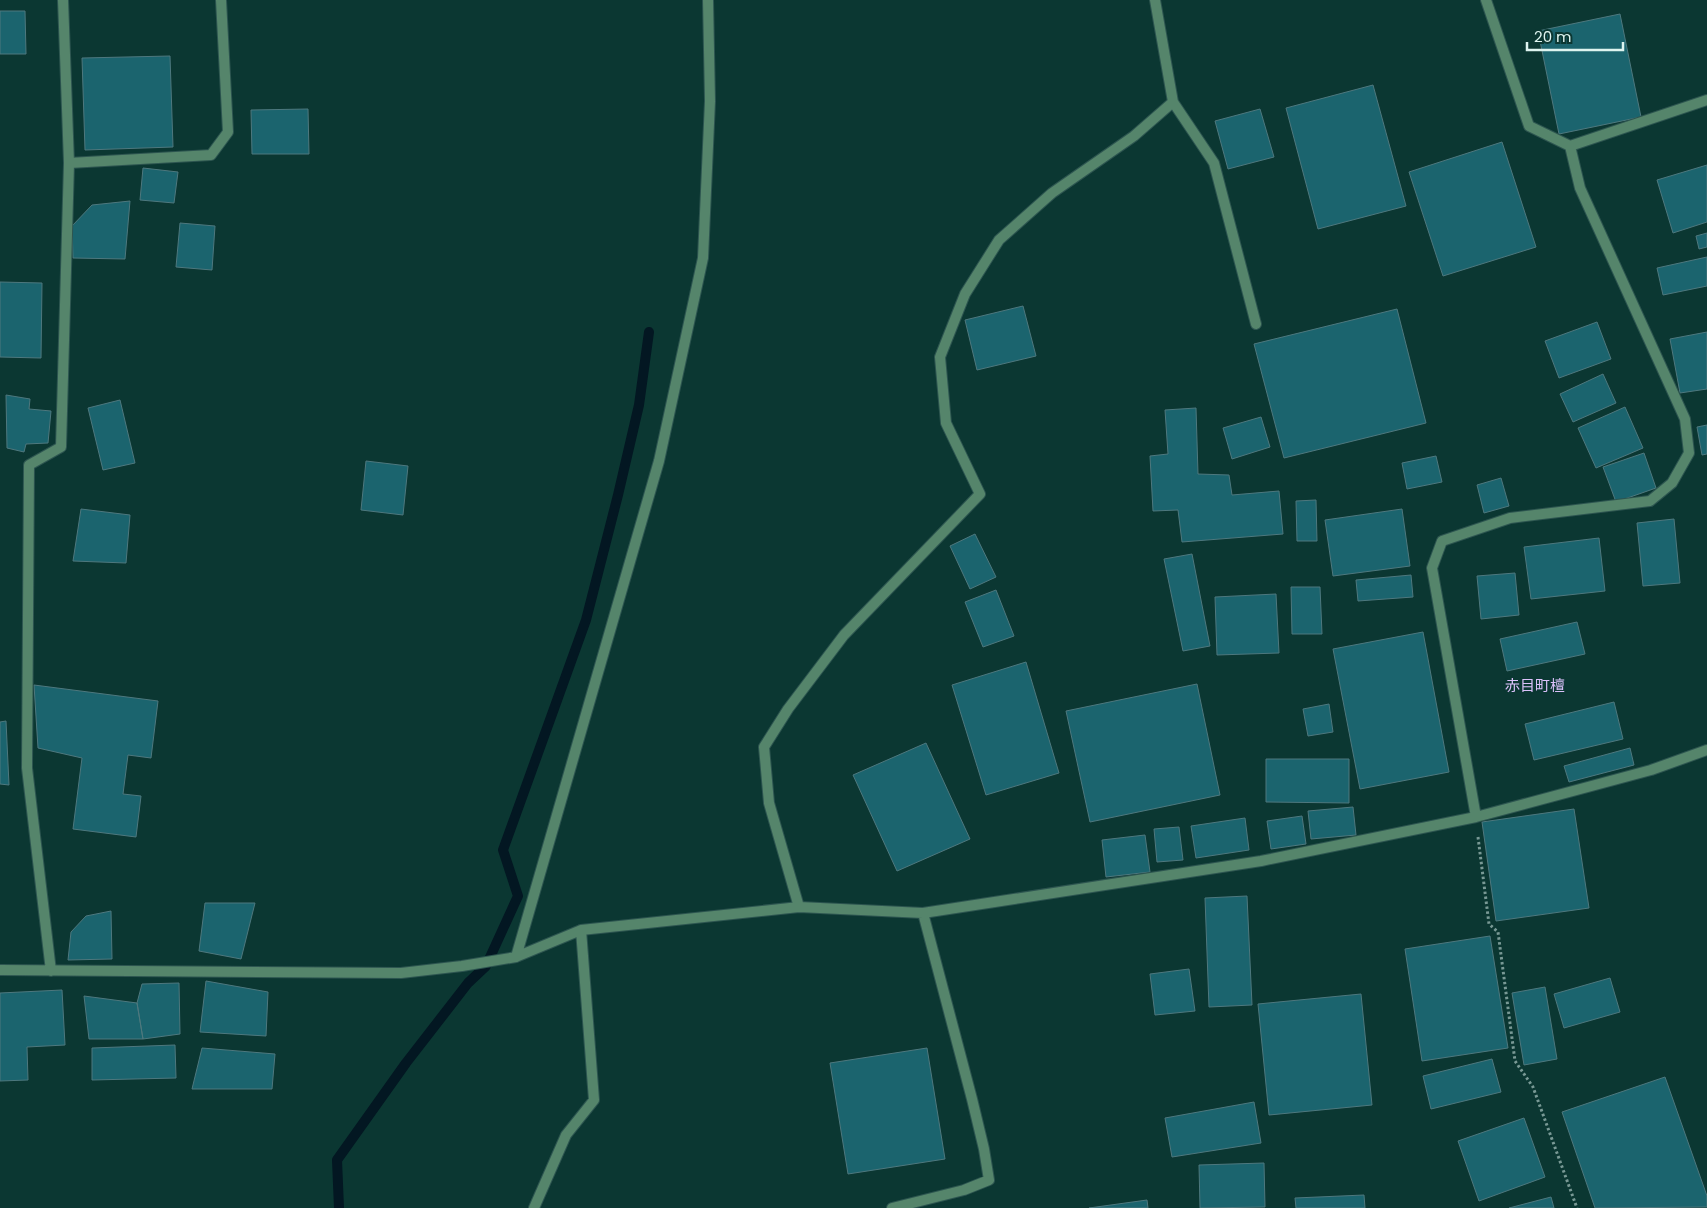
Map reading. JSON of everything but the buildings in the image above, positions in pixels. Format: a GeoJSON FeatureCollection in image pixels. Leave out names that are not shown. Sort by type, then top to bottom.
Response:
{"type":"FeatureCollection","features":[{"type":"Feature","properties":{"kind":"street"},"geometry":{"type":"LineString","coordinates":[[50,971],[27,768],[29,465],[61,447],[69,163],[63,0]]}},
{"type":"Feature","properties":{"kind":"street"},"geometry":{"type":"LineString","coordinates":[[69,163],[211,155],[228,132],[221,0]]}},
{"type":"Feature","properties":{"kind":"street"},"geometry":{"type":"LineString","coordinates":[[516,957],[660,461],[702,258],[710,101],[708,0]]}},
{"type":"Feature","properties":{"kind":"street"},"geometry":{"type":"LineString","coordinates":[[1155,0],[1173,102],[1214,162],[1256,324]]}},
{"type":"Feature","properties":{"kind":"street"},"geometry":{"type":"LineString","coordinates":[[1486,0],[1529,126],[1570,146],[1707,100]]}},
{"type":"Feature","properties":{"kind":"street"},"geometry":{"type":"LineString","coordinates":[[799,907],[769,804],[764,748],[788,709],[844,635],[980,494],[946,423],[940,358],[966,294],[999,240],[1052,193],[1134,136],[1173,102]]}},
{"type":"Feature","properties":{"kind":"street"},"geometry":{"type":"LineString","coordinates":[[1476,817],[1432,568],[1442,541],[1510,518],[1650,501],[1672,482],[1689,453],[1685,419],[1580,188],[1570,146]]}},
{"type":"Feature","properties":{"kind":"street"},"geometry":{"type":"LineString","coordinates":[[0,970],[401,973],[516,957],[581,930],[799,907],[923,913],[1262,861],[1476,817],[1651,770],[1707,750]]}},
{"type":"Feature","properties":{"kind":"street"},"geometry":{"type":"LineString","coordinates":[[892,1208],[964,1190],[989,1180],[972,1099],[923,913]]}},
{"type":"Feature","properties":{"kind":"street"},"geometry":{"type":"LineString","coordinates":[[534,1208],[566,1134],[594,1100],[581,930]]}},
{"type":"Feature","properties":{"kind":"path"},"geometry":{"type":"LineString","coordinates":[[1476,817],[1489,924],[1498,932],[1516,1061],[1533,1087],[1577,1208]]}},
{"type":"Feature","properties":{"kind":"waterway"},"geometry":{"type":"LineString","coordinates":[[339,1208],[337,1160],[406,1063],[468,983],[486,966],[518,896],[503,850],[586,620],[639,405],[649,332]]}},
{"type":"Feature","properties":{"kind":"district","name":"赤目町檀"},"geometry":{"type":"Point","coordinates":[1535,685]}}]}
